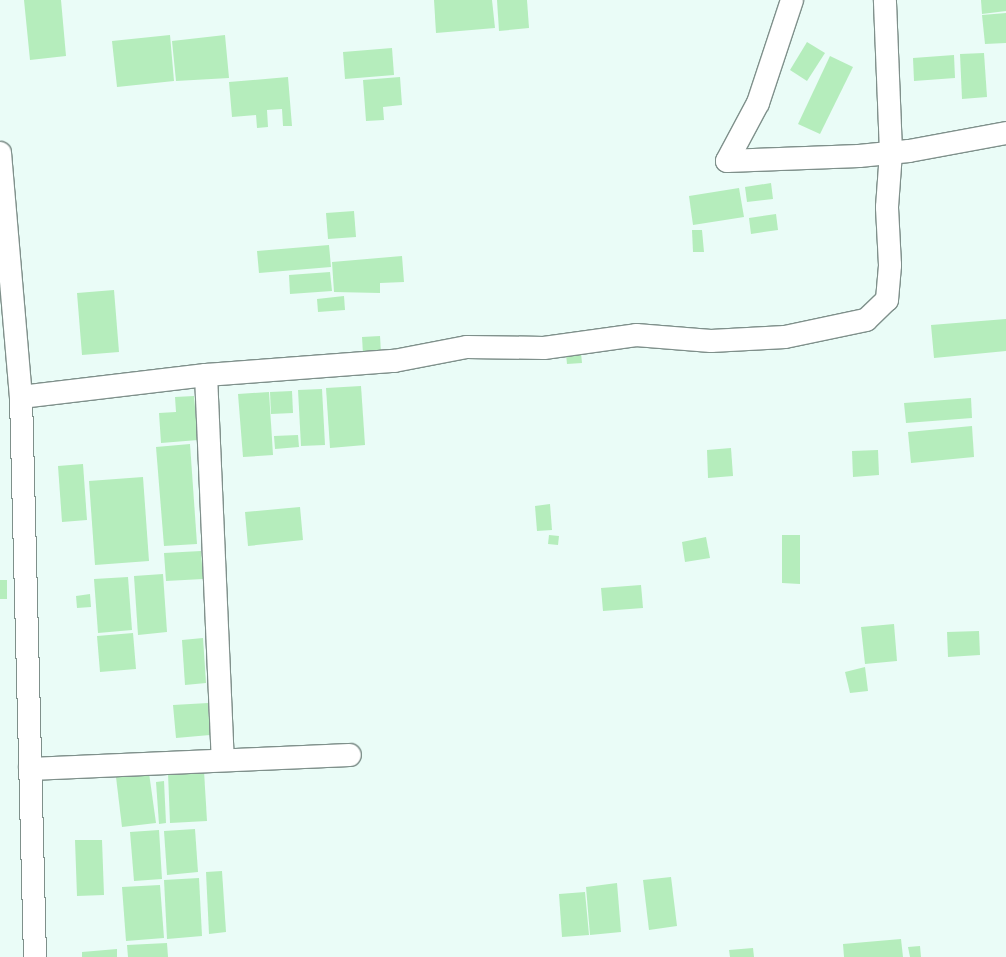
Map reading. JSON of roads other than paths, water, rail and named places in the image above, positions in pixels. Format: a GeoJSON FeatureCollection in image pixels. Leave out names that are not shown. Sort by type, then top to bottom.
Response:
{"type":"FeatureCollection","features":[{"type":"Feature","properties":{"kind":"street"},"geometry":{"type":"LineString","coordinates":[[792,0],[758,103],[727,161],[891,152],[1006,133]]}},
{"type":"Feature","properties":{"kind":"street"},"geometry":{"type":"LineString","coordinates":[[21,397],[206,375],[377,363],[467,347],[544,348],[636,335],[711,341],[785,337],[866,320],[887,300],[891,152],[885,0]]}},
{"type":"Feature","properties":{"kind":"street"},"geometry":{"type":"LineString","coordinates":[[0,152],[21,397],[36,957]]}},
{"type":"Feature","properties":{"kind":"street"},"geometry":{"type":"LineString","coordinates":[[206,375],[223,760]]}},
{"type":"Feature","properties":{"kind":"street"},"geometry":{"type":"LineString","coordinates":[[30,769],[350,754]]}}]}
